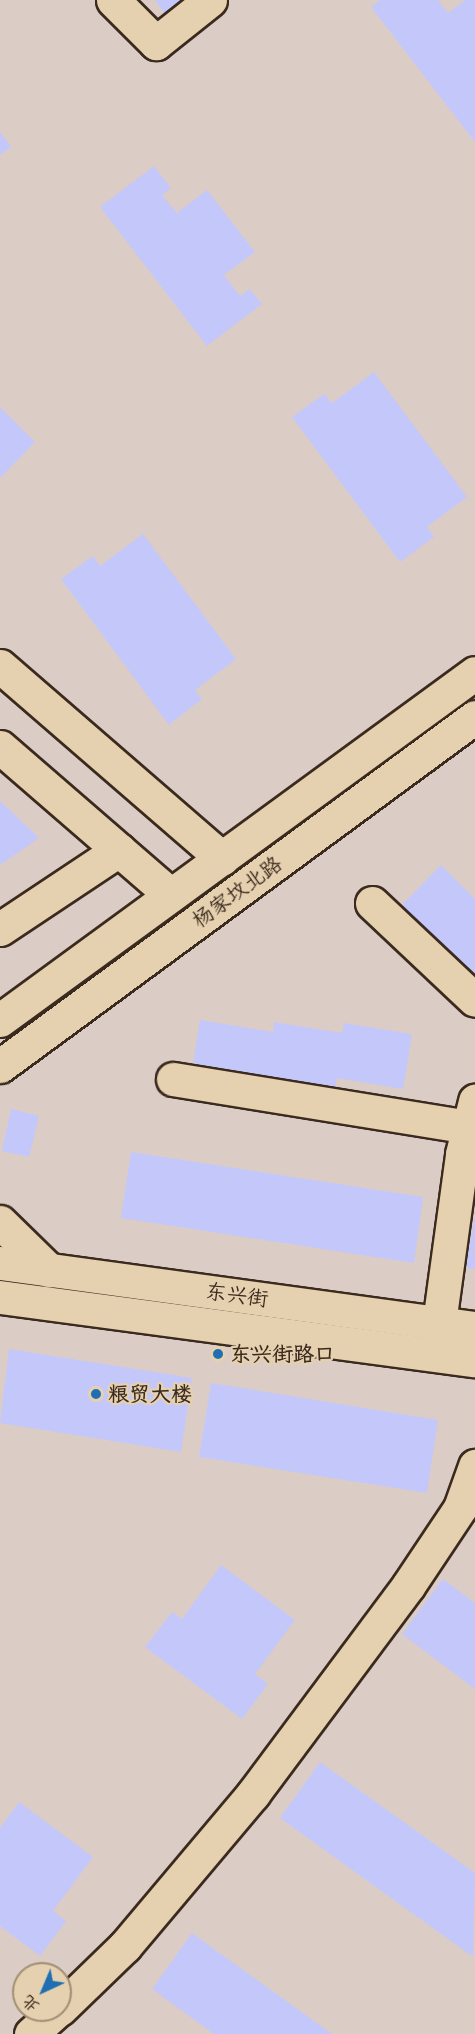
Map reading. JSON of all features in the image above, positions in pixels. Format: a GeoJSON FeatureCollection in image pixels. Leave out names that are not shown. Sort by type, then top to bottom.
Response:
{"type":"FeatureCollection","features":[{"type":"Feature","properties":{"kind":"main road"},"geometry":{"type":"LineString","coordinates":[[113,0],[156,43],[210,0]]}},
{"type":"Feature","properties":{"kind":"main road"},"geometry":{"type":"LineString","coordinates":[[0,666],[222,858]]}},
{"type":"Feature","properties":{"kind":"main road","name":"杨家坟北路"},"geometry":{"type":"LineString","coordinates":[[0,1020],[475,672]]}},
{"type":"Feature","properties":{"kind":"main road","name":"杨家坟北路"},"geometry":{"type":"LineString","coordinates":[[11,1058],[475,717]]}},
{"type":"Feature","properties":{"kind":"main road"},"geometry":{"type":"LineString","coordinates":[[0,747],[171,895]]}},
{"type":"Feature","properties":{"kind":"main road"},"geometry":{"type":"LineString","coordinates":[[0,929],[119,850]]}},
{"type":"Feature","properties":{"kind":"main road"},"geometry":{"type":"LineString","coordinates":[[372,903],[475,1000]]}},
{"type":"Feature","properties":{"kind":"main road"},"geometry":{"type":"LineString","coordinates":[[0,1084],[11,1058]]}},
{"type":"Feature","properties":{"kind":"main road"},"geometry":{"type":"LineString","coordinates":[[173,1079],[472,1114],[439,1323]]}},
{"type":"Feature","properties":{"kind":"main road"},"geometry":{"type":"LineString","coordinates":[[0,1222],[49,1270]]}},
{"type":"Feature","properties":{"kind":"main road","name":"东兴街"},"geometry":{"type":"LineString","coordinates":[[0,1263],[475,1328]]}},
{"type":"Feature","properties":{"kind":"main road","name":"东兴街"},"geometry":{"type":"LineString","coordinates":[[0,1297],[475,1360]]}},
{"type":"Feature","properties":{"kind":"main road"},"geometry":{"type":"LineString","coordinates":[[72,1997],[125,1946],[253,1794],[408,1586],[459,1508],[475,1466]]}},
{"type":"Feature","properties":{"kind":"main road"},"geometry":{"type":"LineString","coordinates":[[31,2034],[44,2022]]}},
{"type":"Feature","properties":{"kind":"building"},"geometry":{"type":"Polygon","coordinates":[[[155,0],[189,0],[167,17],[155,0]]]}},
{"type":"Feature","properties":{"kind":"building"},"geometry":{"type":"Polygon","coordinates":[[[380,0],[438,0],[448,13],[465,0],[475,0],[475,142],[371,7],[380,0]]]}},
{"type":"Feature","properties":{"kind":"building"},"geometry":{"type":"Polygon","coordinates":[[[0,132],[11,147],[0,155],[0,132]]]}},
{"type":"Feature","properties":{"kind":"building"},"geometry":{"type":"Polygon","coordinates":[[[154,166],[171,188],[162,195],[177,213],[207,190],[255,252],[224,275],[240,296],[250,289],[262,304],[207,346],[100,207],[154,166]]]}},
{"type":"Feature","properties":{"kind":"building"},"geometry":{"type":"Polygon","coordinates":[[[374,372],[467,497],[427,527],[434,537],[400,562],[292,417],[324,394],[332,403],[374,372]]]}},
{"type":"Feature","properties":{"kind":"building"},"geometry":{"type":"Polygon","coordinates":[[[0,407],[35,442],[0,478],[0,407]]]}},
{"type":"Feature","properties":{"kind":"building"},"geometry":{"type":"Polygon","coordinates":[[[143,534],[236,659],[195,690],[202,699],[169,725],[61,579],[93,556],[100,566],[143,534]]]}},
{"type":"Feature","properties":{"kind":"building"},"geometry":{"type":"Polygon","coordinates":[[[0,801],[39,838],[0,865],[0,801]]]}},
{"type":"Feature","properties":{"kind":"building"},"geometry":{"type":"Polygon","coordinates":[[[441,865],[475,899],[475,979],[401,906],[441,865]]]}},
{"type":"Feature","properties":{"kind":"building"},"geometry":{"type":"Polygon","coordinates":[[[200,1020],[273,1032],[274,1022],[342,1033],[344,1023],[412,1034],[403,1089],[337,1078],[335,1091],[191,1078],[200,1020]]]}},
{"type":"Feature","properties":{"kind":"building"},"geometry":{"type":"Polygon","coordinates":[[[11,1109],[39,1116],[29,1157],[2,1151],[11,1109]]]}},
{"type":"Feature","properties":{"kind":"building"},"geometry":{"type":"Polygon","coordinates":[[[131,1152],[423,1197],[414,1263],[121,1218],[131,1152]]]}},
{"type":"Feature","properties":{"kind":"building"},"geometry":{"type":"Polygon","coordinates":[[[475,1219],[475,1269],[466,1268],[475,1219]]]}},
{"type":"Feature","properties":{"kind":"building","name":"粮贸大楼"},"geometry":{"type":"Polygon","coordinates":[[[9,1349],[192,1378],[181,1452],[0,1423],[9,1349]]]}},
{"type":"Feature","properties":{"kind":"building"},"geometry":{"type":"Polygon","coordinates":[[[211,1383],[438,1420],[427,1493],[199,1457],[211,1383]]]}},
{"type":"Feature","properties":{"kind":"building"},"geometry":{"type":"Polygon","coordinates":[[[221,1565],[295,1620],[255,1674],[268,1684],[242,1719],[145,1647],[172,1612],[182,1619],[221,1565]]]}},
{"type":"Feature","properties":{"kind":"building"},"geometry":{"type":"Polygon","coordinates":[[[443,1579],[475,1603],[475,1689],[402,1634],[443,1579]]]}},
{"type":"Feature","properties":{"kind":"building"},"geometry":{"type":"Polygon","coordinates":[[[320,1762],[475,1873],[473,1957],[280,1818],[320,1762]]]}},
{"type":"Feature","properties":{"kind":"building"},"geometry":{"type":"Polygon","coordinates":[[[19,1802],[93,1857],[53,1911],[66,1921],[40,1956],[0,1926],[0,1828],[19,1802]]]}},
{"type":"Feature","properties":{"kind":"building"},"geometry":{"type":"Polygon","coordinates":[[[192,1933],[332,2034],[214,2034],[152,1989],[192,1933]]]}},
{"type":"Feature","properties":{"kind":"place","name":"东兴街路口"},"geometry":{"type":"Point","coordinates":[218,1354]}},
{"type":"Feature","properties":{"kind":"place","name":"粮贸大楼"},"geometry":{"type":"Point","coordinates":[96,1394]}}]}
